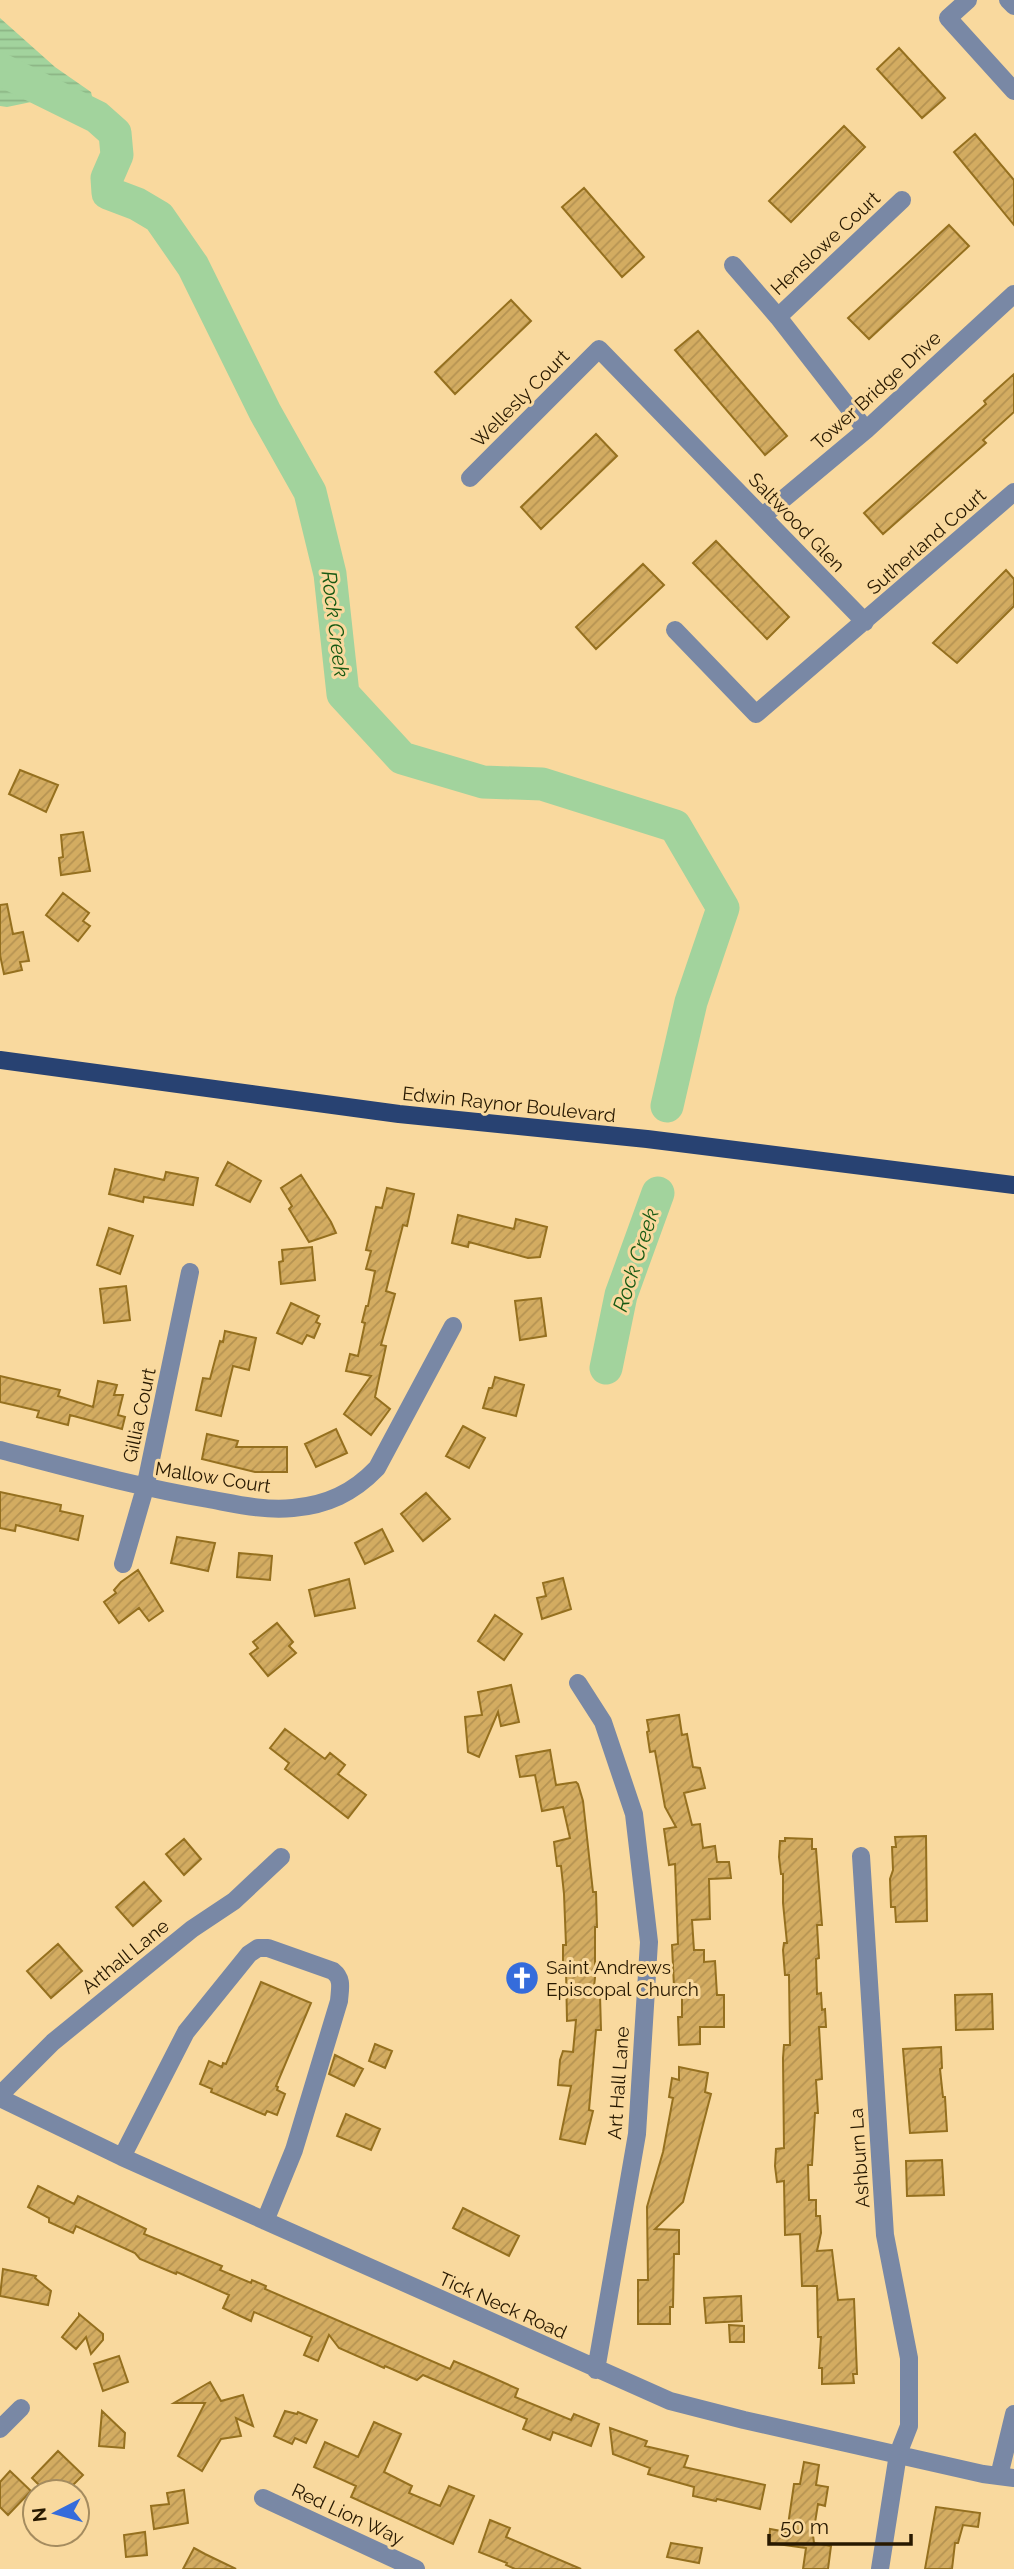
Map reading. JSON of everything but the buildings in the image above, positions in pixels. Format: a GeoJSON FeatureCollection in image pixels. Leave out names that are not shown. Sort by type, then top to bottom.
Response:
{"type":"FeatureCollection","features":[{"type":"Feature","properties":{"kind":"main road","name":"Edwin Raynor Boulevard"},"geometry":{"type":"LineString","coordinates":[[0,1060],[399,1114],[647,1139],[1014,1185]]}},
{"type":"Feature","properties":{"kind":"street"},"geometry":{"type":"LineString","coordinates":[[968,0],[948,18],[1014,91]]}},
{"type":"Feature","properties":{"kind":"street"},"geometry":{"type":"LineString","coordinates":[[1008,0],[1014,6]]}},
{"type":"Feature","properties":{"kind":"street","name":"Henslowe Court"},"geometry":{"type":"LineString","coordinates":[[778,317],[902,200]]}},
{"type":"Feature","properties":{"kind":"street"},"geometry":{"type":"LineString","coordinates":[[733,265],[778,317],[866,430]]}},
{"type":"Feature","properties":{"kind":"street","name":"Tower Bridge Drive"},"geometry":{"type":"LineString","coordinates":[[763,516],[866,430],[1014,294]]}},
{"type":"Feature","properties":{"kind":"street","name":"Wellesly Court"},"geometry":{"type":"LineString","coordinates":[[470,478],[599,349]]}},
{"type":"Feature","properties":{"kind":"street","name":"Saltwood Glen"},"geometry":{"type":"LineString","coordinates":[[599,349],[865,622]]}},
{"type":"Feature","properties":{"kind":"street","name":"Sutherland Court"},"geometry":{"type":"LineString","coordinates":[[865,622],[1014,492]]}},
{"type":"Feature","properties":{"kind":"street"},"geometry":{"type":"LineString","coordinates":[[675,630],[756,714],[865,622]]}},
{"type":"Feature","properties":{"kind":"street","name":"Gillia Court"},"geometry":{"type":"LineString","coordinates":[[123,1564],[145,1488],[190,1272]]}},
{"type":"Feature","properties":{"kind":"street","name":"Mallow Court"},"geometry":{"type":"LineString","coordinates":[[0,1450],[145,1488],[261,1509],[293,1508],[332,1500],[360,1486],[377,1468],[453,1325]]}},
{"type":"Feature","properties":{"kind":"street","name":"Art Hall Lane"},"geometry":{"type":"LineString","coordinates":[[578,1683],[603,1722],[634,1814],[649,1942],[637,2134],[596,2370]]}},
{"type":"Feature","properties":{"kind":"street","name":"Ashburn La"},"geometry":{"type":"LineString","coordinates":[[861,1856],[885,2235],[909,2358],[909,2426],[898,2454],[880,2569]]}},
{"type":"Feature","properties":{"kind":"street","name":"Arthall Lane"},"geometry":{"type":"LineString","coordinates":[[0,2097],[52,2042],[192,1928],[234,1902],[281,1857]]}},
{"type":"Feature","properties":{"kind":"street"},"geometry":{"type":"LineString","coordinates":[[122,2157],[186,2032],[249,1954],[258,1948],[268,1948],[333,1971],[339,1976],[341,1984],[339,2001],[294,2150],[265,2221]]}},
{"type":"Feature","properties":{"kind":"street","name":"Tick Neck Road"},"geometry":{"type":"LineString","coordinates":[[0,2097],[122,2157],[670,2401],[744,2420],[1007,2477]]}},
{"type":"Feature","properties":{"kind":"street"},"geometry":{"type":"LineString","coordinates":[[0,2429],[21,2407]]}},
{"type":"Feature","properties":{"kind":"street"},"geometry":{"type":"LineString","coordinates":[[1007,2477],[1014,2414]]}},
{"type":"Feature","properties":{"kind":"street","name":"Red Lion Way"},"geometry":{"type":"LineString","coordinates":[[263,2498],[415,2569]]}},
{"type":"Feature","properties":{"kind":"shaded area"},"geometry":{"type":"Polygon","coordinates":[[[0,18],[55,67],[91,92],[97,117],[36,101],[0,106],[0,18]]]}},
{"type":"Feature","properties":{"kind":"waterway","name":"Rock Creek"},"geometry":{"type":"LineString","coordinates":[[0,69],[97,117],[115,133],[117,155],[107,178],[108,193],[137,204],[159,217],[193,266],[265,412],[310,492],[330,574],[343,694],[402,758],[483,782],[542,784],[675,826],[723,908],[691,1002],[667,1106]]}},
{"type":"Feature","properties":{"kind":"waterway","name":"Rock Creek"},"geometry":{"type":"LineString","coordinates":[[606,1368],[621,1295],[658,1193]]}},
{"type":"Feature","properties":{"kind":"place","name":"Saint Andrews Episcopal Church"},"geometry":{"type":"Point","coordinates":[522,1978]}}]}
